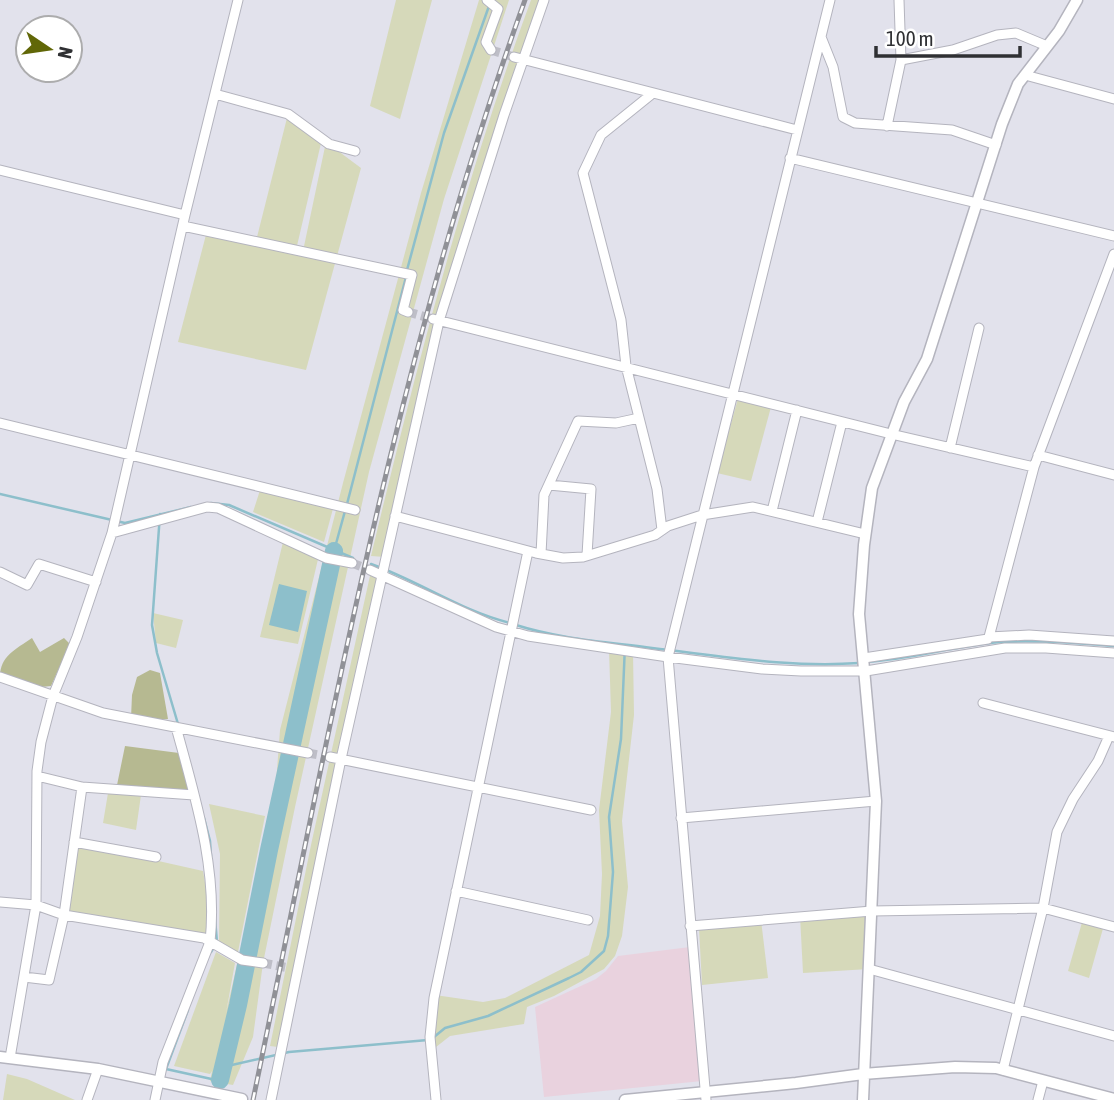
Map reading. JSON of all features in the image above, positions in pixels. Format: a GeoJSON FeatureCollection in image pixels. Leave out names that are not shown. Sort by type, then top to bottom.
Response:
{"type":"FeatureCollection","features":[{"type":"Feature","properties":{"kind":"street"},"geometry":{"type":"LineString","coordinates":[[238,0],[185,215],[112,533],[53,696],[41,742],[37,776],[36,905],[24,977],[5,1058],[98,1069],[242,1099]]}},
{"type":"Feature","properties":{"kind":"street"},"geometry":{"type":"LineString","coordinates":[[488,0],[498,9],[486,42],[491,50]]}},
{"type":"Feature","properties":{"kind":"street"},"geometry":{"type":"LineString","coordinates":[[271,1100],[293,969],[395,516],[436,320],[544,0]]}},
{"type":"Feature","properties":{"kind":"street"},"geometry":{"type":"LineString","coordinates":[[706,1096],[668,657],[830,0]]}},
{"type":"Feature","properties":{"kind":"street"},"geometry":{"type":"LineString","coordinates":[[887,126],[901,60],[899,0]]}},
{"type":"Feature","properties":{"kind":"street"},"geometry":{"type":"LineString","coordinates":[[863,1100],[876,801],[859,614],[865,534],[872,488],[904,402],[927,359],[1018,84],[1077,0]]}},
{"type":"Feature","properties":{"kind":"street"},"geometry":{"type":"LineString","coordinates":[[901,60],[953,50],[997,35],[1016,33],[1047,46]]}},
{"type":"Feature","properties":{"kind":"street"},"geometry":{"type":"LineString","coordinates":[[821,35],[833,67],[843,117],[855,123],[951,130],[996,145]]}},
{"type":"Feature","properties":{"kind":"street"},"geometry":{"type":"LineString","coordinates":[[514,57],[797,130]]}},
{"type":"Feature","properties":{"kind":"street"},"geometry":{"type":"LineString","coordinates":[[1025,75],[1114,99]]}},
{"type":"Feature","properties":{"kind":"street"},"geometry":{"type":"LineString","coordinates":[[653,93],[601,135],[583,173],[621,320],[626,366],[657,489],[662,530]]}},
{"type":"Feature","properties":{"kind":"street"},"geometry":{"type":"LineString","coordinates":[[215,94],[288,114],[328,144],[355,150]]}},
{"type":"Feature","properties":{"kind":"street"},"geometry":{"type":"LineString","coordinates":[[790,158],[1114,236]]}},
{"type":"Feature","properties":{"kind":"street"},"geometry":{"type":"LineString","coordinates":[[0,170],[185,215]]}},
{"type":"Feature","properties":{"kind":"street"},"geometry":{"type":"LineString","coordinates":[[183,226],[412,275],[403,310],[408,312]]}},
{"type":"Feature","properties":{"kind":"street"},"geometry":{"type":"LineString","coordinates":[[989,637],[1034,467],[1114,254]]}},
{"type":"Feature","properties":{"kind":"street"},"geometry":{"type":"LineString","coordinates":[[436,320],[842,422],[1034,467]]}},
{"type":"Feature","properties":{"kind":"street"},"geometry":{"type":"LineString","coordinates":[[950,448],[979,328]]}},
{"type":"Feature","properties":{"kind":"street"},"geometry":{"type":"LineString","coordinates":[[772,511],[797,410]]}},
{"type":"Feature","properties":{"kind":"street"},"geometry":{"type":"LineString","coordinates":[[541,554],[544,495],[578,421],[616,423],[639,418]]}},
{"type":"Feature","properties":{"kind":"street"},"geometry":{"type":"LineString","coordinates":[[817,522],[842,422]]}},
{"type":"Feature","properties":{"kind":"street"},"geometry":{"type":"LineString","coordinates":[[0,423],[355,510]]}},
{"type":"Feature","properties":{"kind":"street"},"geometry":{"type":"LineString","coordinates":[[1038,455],[1114,475]]}},
{"type":"Feature","properties":{"kind":"street"},"geometry":{"type":"LineString","coordinates":[[549,485],[591,489],[587,555]]}},
{"type":"Feature","properties":{"kind":"street"},"geometry":{"type":"LineString","coordinates":[[112,533],[207,507],[218,508],[326,558],[352,563]]}},
{"type":"Feature","properties":{"kind":"street"},"geometry":{"type":"LineString","coordinates":[[395,516],[563,558],[587,555],[655,536],[662,530],[702,515],[753,507],[865,534]]}},
{"type":"Feature","properties":{"kind":"street"},"geometry":{"type":"LineString","coordinates":[[436,1100],[430,1037],[434,998],[528,551]]}},
{"type":"Feature","properties":{"kind":"street"},"geometry":{"type":"LineString","coordinates":[[0,572],[27,585],[39,564],[96,582]]}},
{"type":"Feature","properties":{"kind":"street"},"geometry":{"type":"LineString","coordinates":[[370,570],[511,632],[556,641],[762,669],[866,671],[1005,648],[1114,653]]}},
{"type":"Feature","properties":{"kind":"street"},"geometry":{"type":"LineString","coordinates":[[864,658],[989,637],[1029,635],[1114,641]]}},
{"type":"Feature","properties":{"kind":"street"},"geometry":{"type":"LineString","coordinates":[[0,677],[103,713],[308,752]]}},
{"type":"Feature","properties":{"kind":"street"},"geometry":{"type":"LineString","coordinates":[[984,703],[1112,736],[1057,832],[1043,908],[1003,1070]]}},
{"type":"Feature","properties":{"kind":"street"},"geometry":{"type":"LineString","coordinates":[[155,1100],[163,1062],[210,942],[212,923],[207,847],[176,727]]}},
{"type":"Feature","properties":{"kind":"street"},"geometry":{"type":"LineString","coordinates":[[330,757],[591,810]]}},
{"type":"Feature","properties":{"kind":"street"},"geometry":{"type":"LineString","coordinates":[[37,776],[82,787],[194,795]]}},
{"type":"Feature","properties":{"kind":"street"},"geometry":{"type":"LineString","coordinates":[[24,977],[49,979],[64,915],[82,787]]}},
{"type":"Feature","properties":{"kind":"street"},"geometry":{"type":"LineString","coordinates":[[681,818],[876,801]]}},
{"type":"Feature","properties":{"kind":"street"},"geometry":{"type":"LineString","coordinates":[[74,842],[156,857]]}},
{"type":"Feature","properties":{"kind":"street"},"geometry":{"type":"LineString","coordinates":[[456,891],[588,920]]}},
{"type":"Feature","properties":{"kind":"street"},"geometry":{"type":"LineString","coordinates":[[0,902],[36,905],[64,915],[204,938],[242,960],[263,963]]}},
{"type":"Feature","properties":{"kind":"street"},"geometry":{"type":"LineString","coordinates":[[690,926],[872,911],[1043,908],[1114,927]]}},
{"type":"Feature","properties":{"kind":"street"},"geometry":{"type":"LineString","coordinates":[[869,969],[1114,1036]]}},
{"type":"Feature","properties":{"kind":"street"},"geometry":{"type":"LineString","coordinates":[[625,1100],[706,1096],[863,1074],[956,1067],[1003,1070],[1114,1099]]}},
{"type":"Feature","properties":{"kind":"street"},"geometry":{"type":"LineString","coordinates":[[87,1100],[98,1069]]}},
{"type":"Feature","properties":{"kind":"street"},"geometry":{"type":"LineString","coordinates":[[1038,1100],[1043,1082]]}},
{"type":"Feature","properties":{"kind":"shaded area"},"geometry":{"type":"Polygon","coordinates":[[[690,947],[702,1081],[544,1097],[535,1007],[596,979],[618,956],[690,947]]]}},
{"type":"Feature","properties":{"kind":"green space"},"geometry":{"type":"Polygon","coordinates":[[[396,0],[432,0],[400,119],[370,106],[396,0]]]}},
{"type":"Feature","properties":{"kind":"green space"},"geometry":{"type":"Polygon","coordinates":[[[479,0],[509,0],[444,199],[369,472],[295,807],[263,963],[253,1037],[233,1085],[210,1081],[212,1071],[210,1074],[174,1066],[216,952],[235,963],[226,1013],[275,797],[280,730],[421,193],[479,0]]]}},
{"type":"Feature","properties":{"kind":"green space"},"geometry":{"type":"Polygon","coordinates":[[[531,0],[544,0],[440,319],[385,557],[371,556],[443,275],[484,137],[531,0]]]}},
{"type":"Feature","properties":{"kind":"green space"},"geometry":{"type":"Polygon","coordinates":[[[288,114],[322,139],[296,250],[303,251],[326,142],[361,168],[306,370],[178,342],[207,231],[256,241],[288,114]]]}},
{"type":"Feature","properties":{"kind":"green space"},"geometry":{"type":"Polygon","coordinates":[[[739,395],[771,407],[751,481],[717,473],[739,395]]]}},
{"type":"Feature","properties":{"kind":"green space"},"geometry":{"type":"Polygon","coordinates":[[[261,487],[334,505],[324,542],[253,512],[261,487]]]}},
{"type":"Feature","properties":{"kind":"green space"},"geometry":{"type":"Polygon","coordinates":[[[284,538],[319,555],[298,644],[260,637],[284,538]]]}},
{"type":"Feature","properties":{"kind":"green space"},"geometry":{"type":"Polygon","coordinates":[[[371,571],[381,575],[278,1047],[270,1046],[311,845],[371,571]]]}},
{"type":"Feature","properties":{"kind":"green space"},"geometry":{"type":"Polygon","coordinates":[[[153,613],[183,620],[176,648],[156,643],[153,613]]]}},
{"type":"Feature","properties":{"kind":"green space"},"geometry":{"type":"Polygon","coordinates":[[[32,638],[40,652],[64,638],[70,644],[51,686],[31,688],[0,677],[6,658],[32,638]]]}},
{"type":"Feature","properties":{"kind":"green space"},"geometry":{"type":"Polygon","coordinates":[[[609,649],[633,652],[634,715],[622,821],[628,887],[622,936],[615,956],[604,969],[527,1007],[524,1024],[450,1036],[431,1051],[435,995],[483,1002],[505,998],[589,955],[600,916],[602,874],[599,810],[611,712],[609,649]]]}},
{"type":"Feature","properties":{"kind":"green space"},"geometry":{"type":"Polygon","coordinates":[[[150,670],[160,673],[168,719],[144,721],[131,718],[132,695],[137,677],[150,670]]]}},
{"type":"Feature","properties":{"kind":"green space"},"geometry":{"type":"Polygon","coordinates":[[[125,746],[179,753],[190,795],[116,790],[125,746]]]}},
{"type":"Feature","properties":{"kind":"green space"},"geometry":{"type":"Polygon","coordinates":[[[108,793],[141,795],[136,830],[103,823],[108,793]]]}},
{"type":"Feature","properties":{"kind":"green space"},"geometry":{"type":"Polygon","coordinates":[[[209,804],[265,816],[237,957],[219,946],[220,854],[209,804]]]}},
{"type":"Feature","properties":{"kind":"green space"},"geometry":{"type":"Polygon","coordinates":[[[78,843],[203,871],[212,923],[210,937],[68,915],[78,843]]]}},
{"type":"Feature","properties":{"kind":"green space"},"geometry":{"type":"Polygon","coordinates":[[[872,911],[869,969],[803,973],[800,916],[872,911]]]}},
{"type":"Feature","properties":{"kind":"green space"},"geometry":{"type":"Polygon","coordinates":[[[1083,919],[1104,925],[1089,978],[1068,971],[1083,919]]]}},
{"type":"Feature","properties":{"kind":"green space"},"geometry":{"type":"Polygon","coordinates":[[[761,920],[768,978],[702,985],[699,928],[761,920]]]}},
{"type":"Feature","properties":{"kind":"green space"},"geometry":{"type":"Polygon","coordinates":[[[7,1074],[27,1079],[75,1100],[3,1100],[7,1074]]]}},
{"type":"Feature","properties":{"kind":"water"},"geometry":{"type":"Polygon","coordinates":[[[279,584],[307,591],[298,632],[269,625],[279,584]]]}},
{"type":"Feature","properties":{"kind":"waterway"},"geometry":{"type":"LineString","coordinates":[[407,270],[444,133],[489,6]]}},
{"type":"Feature","properties":{"kind":"waterway"},"geometry":{"type":"LineString","coordinates":[[347,504],[406,277]]}},
{"type":"Feature","properties":{"kind":"waterway"},"geometry":{"type":"LineString","coordinates":[[0,494],[125,523],[191,507]]}},
{"type":"Feature","properties":{"kind":"waterway"},"geometry":{"type":"LineString","coordinates":[[211,503],[229,505],[353,558]]}},
{"type":"Feature","properties":{"kind":"waterway"},"geometry":{"type":"LineString","coordinates":[[334,551],[345,511]]}},
{"type":"Feature","properties":{"kind":"waterway"},"geometry":{"type":"LineString","coordinates":[[160,514],[152,625],[157,653],[178,724]]}},
{"type":"Feature","properties":{"kind":"waterway"},"geometry":{"type":"LineString","coordinates":[[220,1080],[334,551]]}},
{"type":"Feature","properties":{"kind":"waterway"},"geometry":{"type":"LineString","coordinates":[[371,564],[457,604],[510,623]]}},
{"type":"Feature","properties":{"kind":"waterway"},"geometry":{"type":"LineString","coordinates":[[516,625],[549,634],[730,658],[781,663],[859,663]]}},
{"type":"Feature","properties":{"kind":"waterway"},"geometry":{"type":"LineString","coordinates":[[866,662],[1000,642],[1114,646]]}},
{"type":"Feature","properties":{"kind":"waterway"},"geometry":{"type":"LineString","coordinates":[[434,1037],[445,1028],[488,1016],[581,972],[604,951],[608,936],[613,872],[609,817],[621,739],[625,645]]}},
{"type":"Feature","properties":{"kind":"waterway"},"geometry":{"type":"LineString","coordinates":[[204,818],[211,856]]}},
{"type":"Feature","properties":{"kind":"waterway"},"geometry":{"type":"LineString","coordinates":[[211,952],[217,942],[215,919]]}},
{"type":"Feature","properties":{"kind":"waterway"},"geometry":{"type":"LineString","coordinates":[[188,1010],[166,1069],[216,1080],[223,1067],[289,1052],[428,1040]]}},
{"type":"Feature","properties":{"kind":"tunnel"},"geometry":{"type":"LineString","coordinates":[[491,50],[514,57]]}},
{"type":"Feature","properties":{"kind":"tunnel"},"geometry":{"type":"LineString","coordinates":[[408,312],[433,319]]}},
{"type":"Feature","properties":{"kind":"tunnel"},"geometry":{"type":"LineString","coordinates":[[352,563],[370,570]]}},
{"type":"Feature","properties":{"kind":"tunnel"},"geometry":{"type":"LineString","coordinates":[[308,753],[330,757]]}},
{"type":"Feature","properties":{"kind":"tunnel"},"geometry":{"type":"LineString","coordinates":[[263,963],[289,968]]}},
{"type":"Feature","properties":{"kind":"railway"},"geometry":{"type":"LineString","coordinates":[[253,1100],[339,683],[403,407],[479,134],[525,0]]}}]}
